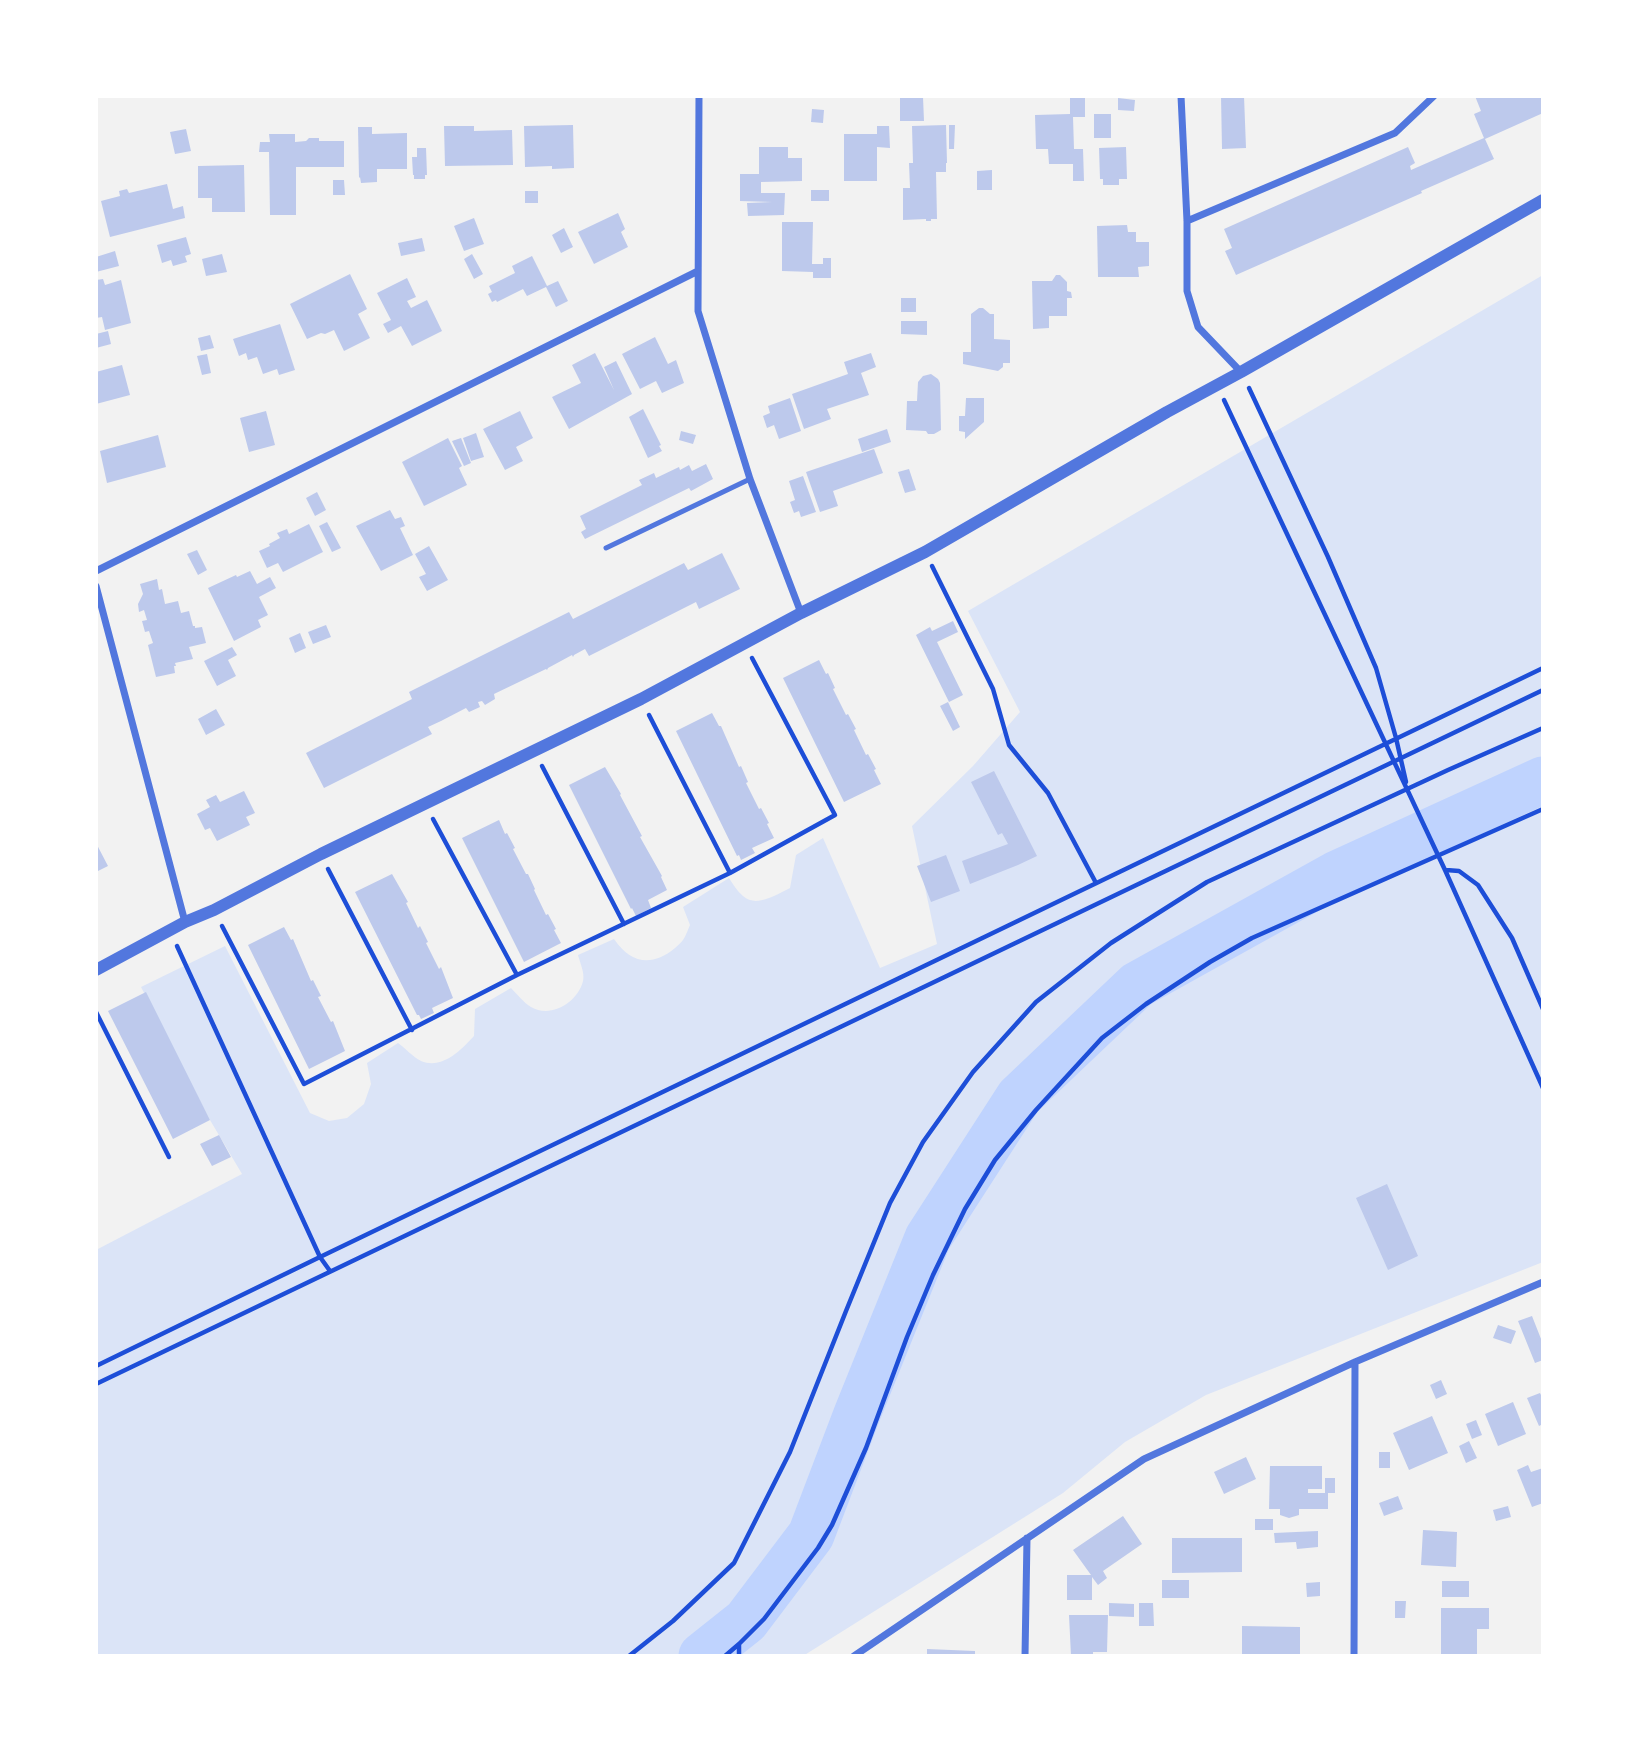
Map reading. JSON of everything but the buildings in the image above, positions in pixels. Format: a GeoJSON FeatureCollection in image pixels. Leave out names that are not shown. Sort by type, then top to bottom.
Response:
{"type":"FeatureCollection","features":[{"type":"Feature","properties":{"kind":"street"},"geometry":{"type":"LineString","coordinates":[[699,96],[698,311],[750,479],[801,613]]}},
{"type":"Feature","properties":{"kind":"street"},"geometry":{"type":"LineString","coordinates":[[1181,96],[1187,291],[1198,327],[1241,372]]}},
{"type":"Feature","properties":{"kind":"street"},"geometry":{"type":"LineString","coordinates":[[1186,221],[1395,133],[1434,96]]}},
{"type":"Feature","properties":{"kind":"street"},"geometry":{"type":"LineString","coordinates":[[96,970],[320,854],[640,699],[801,613],[925,552],[1543,200]]}},
{"type":"Feature","properties":{"kind":"street"},"geometry":{"type":"LineString","coordinates":[[96,571],[698,271]]}},
{"type":"Feature","properties":{"kind":"street"},"geometry":{"type":"LineString","coordinates":[[96,586],[185,922]]}},
{"type":"Feature","properties":{"kind":"street"},"geometry":{"type":"LineString","coordinates":[[854,1656],[1144,1458],[1355,1362],[1543,1282]]}},
{"type":"Feature","properties":{"kind":"street"},"geometry":{"type":"LineString","coordinates":[[1354,1656],[1355,1362]]}},
{"type":"Feature","properties":{"kind":"street"},"geometry":{"type":"LineString","coordinates":[[1025,1656],[1027,1538]]}},
{"type":"Feature","properties":{"kind":"lane"},"geometry":{"type":"LineString","coordinates":[[606,548],[750,479]]}},
{"type":"Feature","properties":{"kind":"path"},"geometry":{"type":"LineString","coordinates":[[1241,372],[1328,557],[1376,667],[1407,789]]}},
{"type":"Feature","properties":{"kind":"path"},"geometry":{"type":"LineString","coordinates":[[1217,385],[1445,870],[1543,1088]]}},
{"type":"Feature","properties":{"kind":"path"},"geometry":{"type":"LineString","coordinates":[[925,552],[993,690],[1009,745],[1048,793],[1096,883]]}},
{"type":"Feature","properties":{"kind":"path"},"geometry":{"type":"LineString","coordinates":[[214,909],[304,1084],[517,975],[730,873],[835,815],[745,643]]}},
{"type":"Feature","properties":{"kind":"path"},"geometry":{"type":"LineString","coordinates":[[96,1366],[1543,668]]}},
{"type":"Feature","properties":{"kind":"path"},"geometry":{"type":"LineString","coordinates":[[96,1384],[1543,690]]}},
{"type":"Feature","properties":{"kind":"path"},"geometry":{"type":"LineString","coordinates":[[640,699],[730,873]]}},
{"type":"Feature","properties":{"kind":"path"},"geometry":{"type":"LineString","coordinates":[[629,1656],[673,1620],[734,1563],[790,1452],[890,1203],[923,1142],[974,1072],[1036,1002],[1111,943],[1207,882],[1543,728]]}},
{"type":"Feature","properties":{"kind":"path"},"geometry":{"type":"LineString","coordinates":[[534,750],[624,924]]}},
{"type":"Feature","properties":{"kind":"path"},"geometry":{"type":"LineString","coordinates":[[425,804],[517,975]]}},
{"type":"Feature","properties":{"kind":"path"},"geometry":{"type":"LineString","coordinates":[[725,1656],[771,1611],[832,1525],[866,1448],[918,1312],[965,1209],[995,1160],[1036,1110],[1102,1038],[1146,1004],[1252,938],[1543,809]]}},
{"type":"Feature","properties":{"kind":"path"},"geometry":{"type":"LineString","coordinates":[[320,854],[412,1030]]}},
{"type":"Feature","properties":{"kind":"path"},"geometry":{"type":"LineString","coordinates":[[1445,870],[1459,871],[1478,885],[1512,938],[1543,1009]]}},
{"type":"Feature","properties":{"kind":"path"},"geometry":{"type":"LineString","coordinates":[[170,930],[320,1257],[330,1271]]}},
{"type":"Feature","properties":{"kind":"path"},"geometry":{"type":"LineString","coordinates":[[96,1012],[169,1157]]}},
{"type":"Feature","properties":{"kind":"path"},"geometry":{"type":"LineString","coordinates":[[739,1644],[740,1656]]}},
{"type":"Feature","properties":{"kind":"shaded area"},"geometry":{"type":"Polygon","coordinates":[[[1543,275],[1543,1262],[1206,1395],[1125,1442],[1063,1493],[803,1656],[96,1656],[96,1250],[242,1174],[210,1120],[141,987],[225,946],[310,1113],[329,1121],[347,1118],[364,1104],[371,1084],[367,1063],[398,1043],[421,1061],[444,1061],[474,1036],[475,1009],[511,988],[528,1005],[539,1010],[555,1010],[570,1002],[580,989],[583,971],[578,955],[614,939],[627,954],[635,958],[658,958],[675,948],[685,937],[690,925],[683,907],[729,878],[743,896],[754,901],[779,894],[790,888],[796,855],[823,838],[880,968],[937,944],[912,826],[973,766],[1020,712],[968,611],[1543,275]]]}},
{"type":"Feature","properties":{"kind":"waterway"},"geometry":{"type":"LineString","coordinates":[[702,1656],[746,1621],[811,1535],[928,1238],[1019,1097],[1137,985],[1335,875],[1543,780]]}}]}
